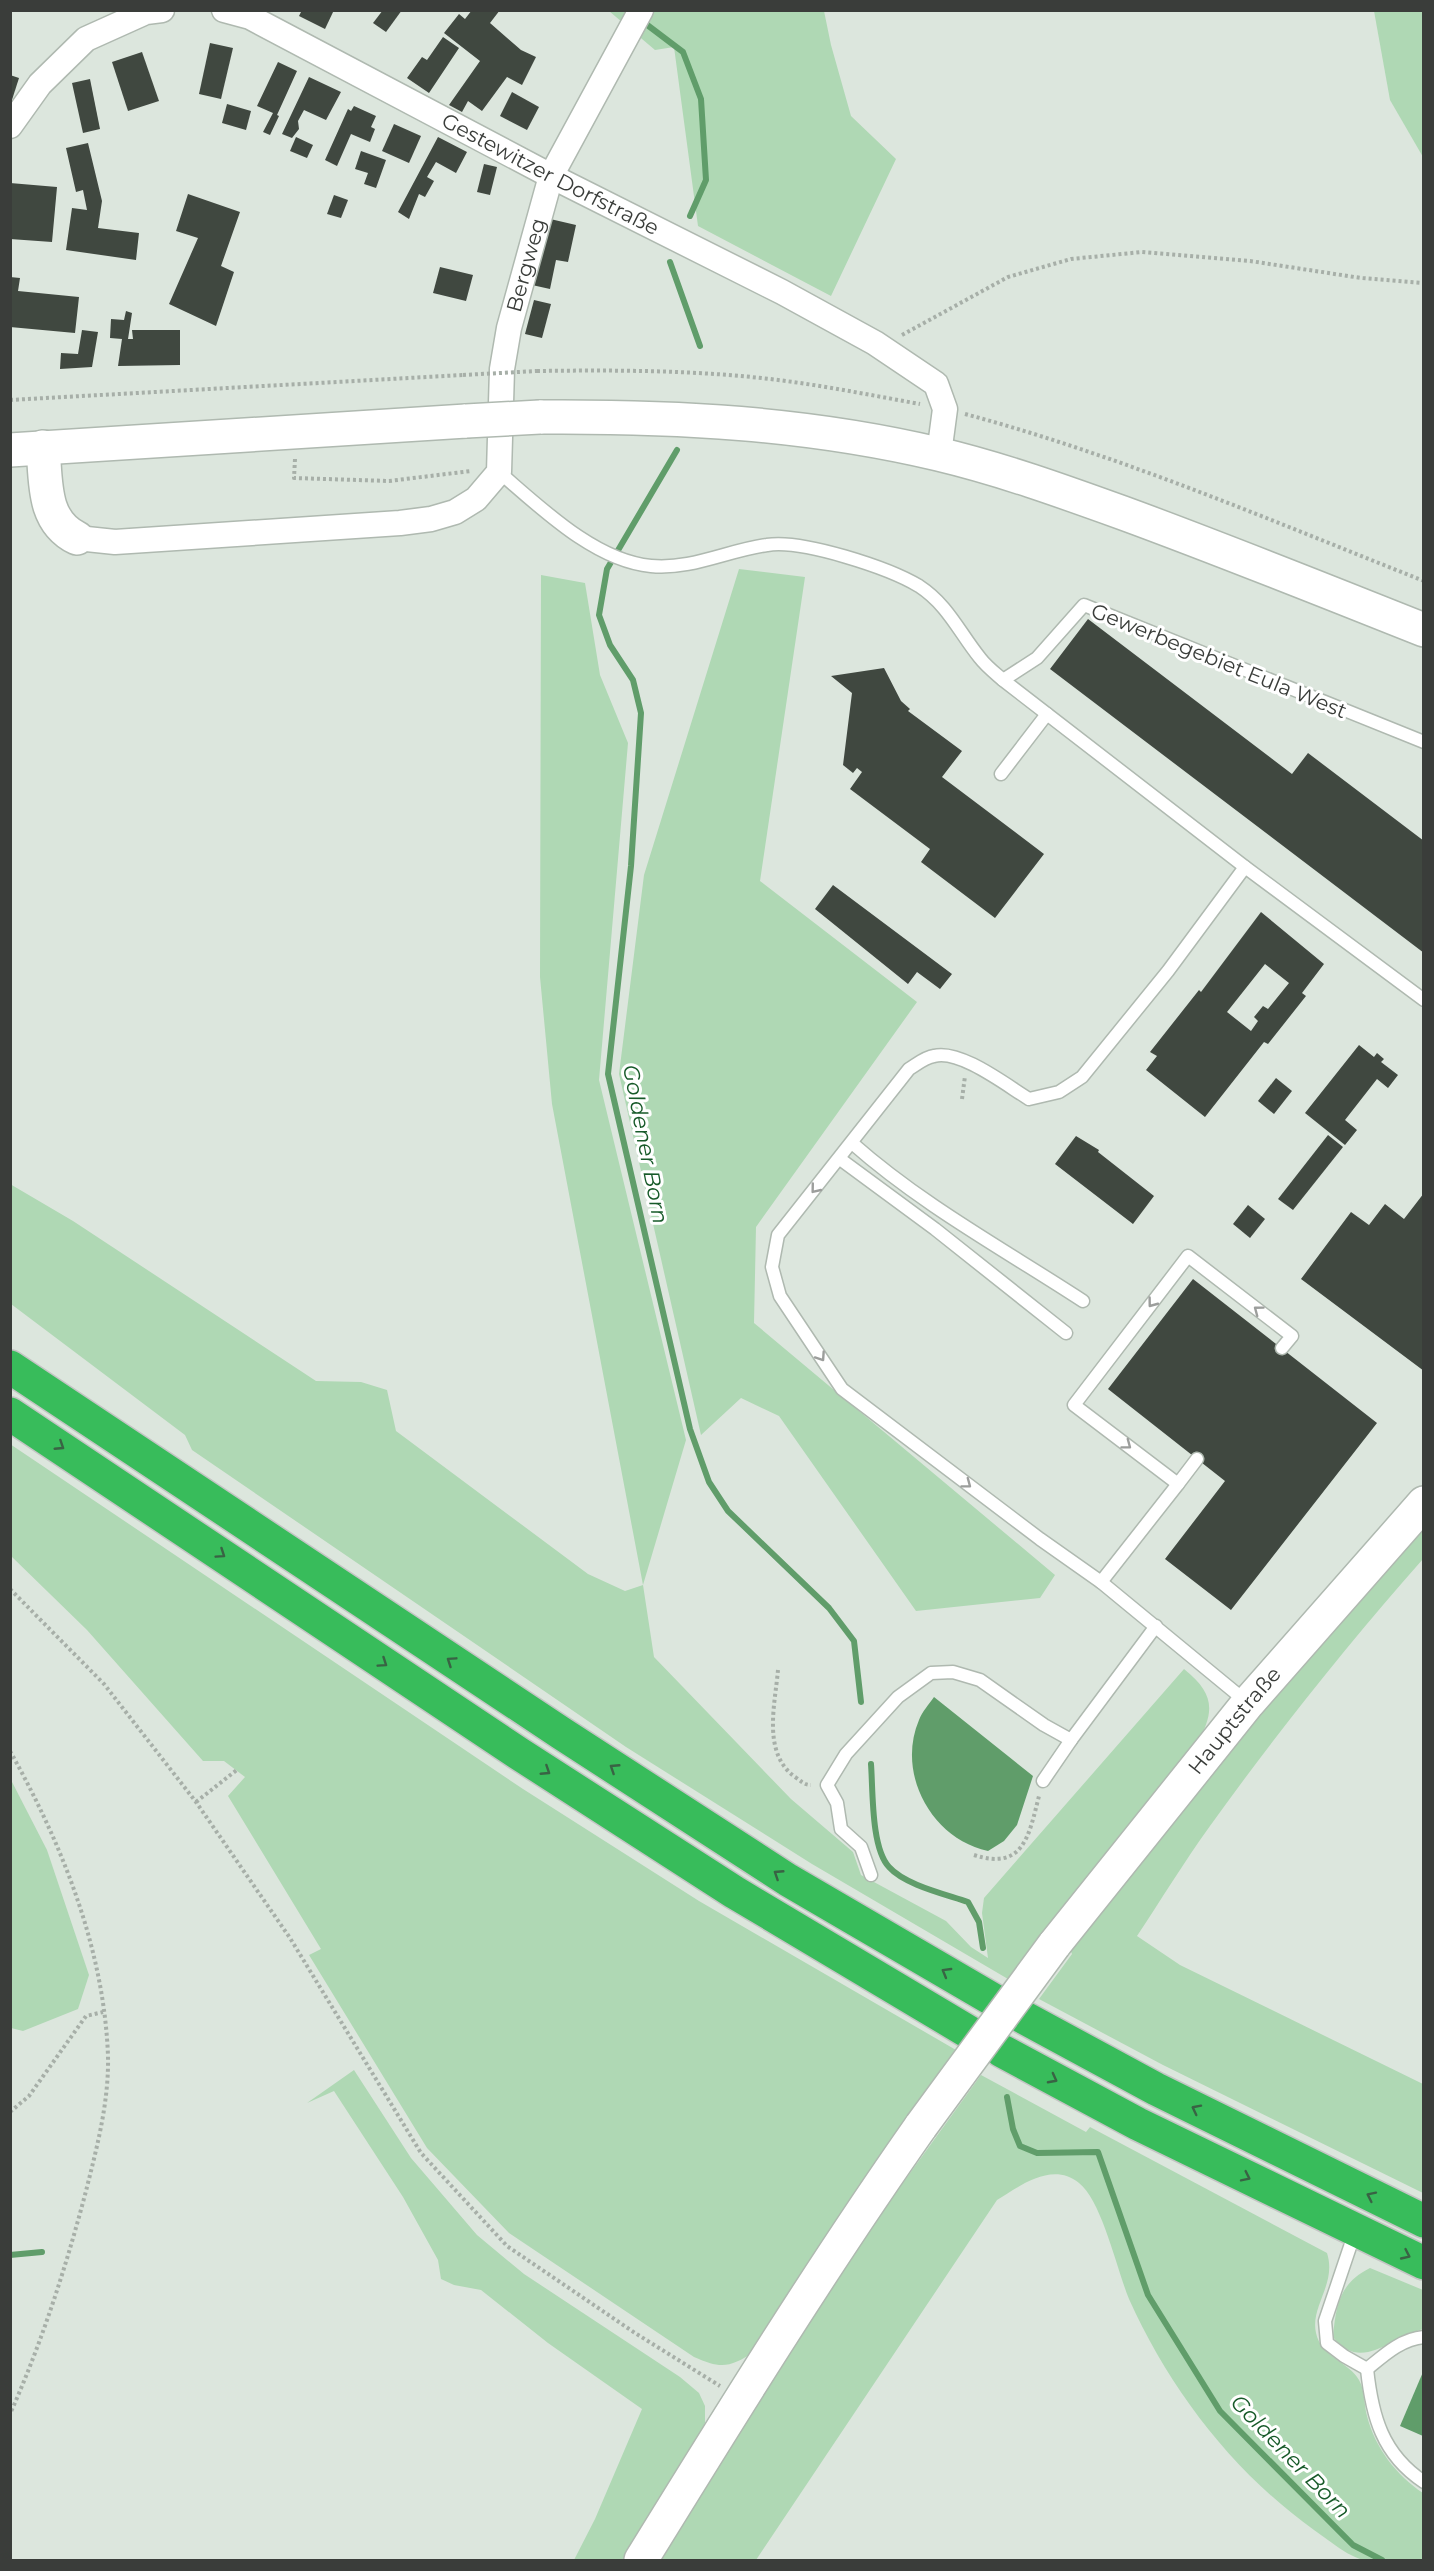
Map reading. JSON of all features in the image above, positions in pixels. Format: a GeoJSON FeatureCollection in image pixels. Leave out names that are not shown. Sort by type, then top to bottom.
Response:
{"type":"FeatureCollection","features":[{"type":"Feature","properties":{"kind":"highway"},"geometry":{"type":"LineString","coordinates":[[10,1367],[561,1733],[759,1861],[1010,2009],[1156,2089],[1424,2221]]}},
{"type":"Feature","properties":{"kind":"highway"},"geometry":{"type":"LineString","coordinates":[[10,1414],[519,1753],[734,1892],[972,2034]]}},
{"type":"Feature","properties":{"kind":"highway"},"geometry":{"type":"LineString","coordinates":[[1002,2051],[1138,2124],[1355,2232],[1424,2263]]}},
{"type":"Feature","properties":{"kind":"main road"},"geometry":{"type":"LineString","coordinates":[[10,450],[540,417],[698,419],[849,436],[939,454],[1073,495],[1193,539],[1424,630]]}},
{"type":"Feature","properties":{"kind":"main road"},"geometry":{"type":"LineString","coordinates":[[43,447],[47,492],[52,514],[55,522],[64,532],[77,538]]}},
{"type":"Feature","properties":{"kind":"main road","name":"Hauptstraße"},"geometry":{"type":"LineString","coordinates":[[641,2560],[740,2399],[866,2205],[1054,1945],[1248,1703],[1424,1503]]}},
{"type":"Feature","properties":{"kind":"street"},"geometry":{"type":"LineString","coordinates":[[10,126],[40,84],[86,39],[146,12],[162,10]]}},
{"type":"Feature","properties":{"kind":"street","name":"Gestewitzer Dorfstraße"},"geometry":{"type":"LineString","coordinates":[[224,10],[250,17],[551,177],[782,292],[875,344],[936,384],[945,409]]}},
{"type":"Feature","properties":{"kind":"street","name":"Bergweg"},"geometry":{"type":"LineString","coordinates":[[490,471],[500,374],[509,328],[551,177],[637,19]]}},
{"type":"Feature","properties":{"kind":"street"},"geometry":{"type":"LineString","coordinates":[[939,454],[945,409]]}},
{"type":"Feature","properties":{"kind":"street"},"geometry":{"type":"LineString","coordinates":[[77,538],[115,542],[431,519],[455,512],[476,499],[490,471]]}},
{"type":"Feature","properties":{"kind":"lane"},"geometry":{"type":"LineString","coordinates":[[490,471],[557,522],[622,560],[651,566],[678,566],[768,544],[795,545],[864,563],[916,585],[936,598],[954,618],[980,659],[1003,680],[1245,867],[1424,1000]]}},
{"type":"Feature","properties":{"kind":"lane","name":"Gewerbegebiet Eula West"},"geometry":{"type":"LineString","coordinates":[[1003,680],[1037,658],[1084,605],[1424,742]]}},
{"type":"Feature","properties":{"kind":"lane"},"geometry":{"type":"LineString","coordinates":[[1000,774],[1047,714]]}},
{"type":"Feature","properties":{"kind":"lane"},"geometry":{"type":"LineString","coordinates":[[1245,867],[1168,971],[1082,1077],[1059,1092],[1029,1099],[952,1055],[933,1056],[909,1069],[778,1235],[772,1267],[780,1296],[842,1389],[1040,1539],[1101,1582],[1248,1703]]}},
{"type":"Feature","properties":{"kind":"lane"},"geometry":{"type":"LineString","coordinates":[[852,1143],[879,1168],[938,1210],[1083,1301]]}},
{"type":"Feature","properties":{"kind":"lane"},"geometry":{"type":"LineString","coordinates":[[840,1159],[935,1229],[1066,1333]]}},
{"type":"Feature","properties":{"kind":"lane"},"geometry":{"type":"LineString","coordinates":[[1178,1484],[1074,1405],[1188,1256],[1292,1336],[1282,1348]]}},
{"type":"Feature","properties":{"kind":"lane"},"geometry":{"type":"LineString","coordinates":[[1101,1582],[1197,1459]]}},
{"type":"Feature","properties":{"kind":"lane"},"geometry":{"type":"LineString","coordinates":[[1043,1780],[1156,1626]]}},
{"type":"Feature","properties":{"kind":"lane"},"geometry":{"type":"LineString","coordinates":[[871,1875],[861,1848],[841,1829],[837,1803],[827,1785],[846,1754],[898,1697],[931,1673],[953,1672],[980,1680],[1044,1725],[1071,1740]]}},
{"type":"Feature","properties":{"kind":"lane"},"geometry":{"type":"LineString","coordinates":[[1355,2232],[1325,2321],[1328,2343],[1344,2356],[1367,2369]]}},
{"type":"Feature","properties":{"kind":"lane"},"geometry":{"type":"LineString","coordinates":[[1367,2369],[1391,2350],[1413,2338],[1424,2337]]}},
{"type":"Feature","properties":{"kind":"lane"},"geometry":{"type":"LineString","coordinates":[[1367,2369],[1371,2406],[1383,2437],[1410,2473],[1424,2482]]}},
{"type":"Feature","properties":{"kind":"path"},"geometry":{"type":"LineString","coordinates":[[875,344],[898,337],[1008,278],[1071,259],[1142,252],[1250,261],[1361,278],[1424,283]]}},
{"type":"Feature","properties":{"kind":"path"},"geometry":{"type":"LineString","coordinates":[[10,400],[537,371],[657,372],[768,379],[830,387],[945,409],[1023,430],[1089,451],[1424,581]]}},
{"type":"Feature","properties":{"kind":"path"},"geometry":{"type":"LineString","coordinates":[[300,459],[293,459],[294,478],[389,481],[490,471]]}},
{"type":"Feature","properties":{"kind":"path"},"geometry":{"type":"LineString","coordinates":[[962,1099],[966,1063]]}},
{"type":"Feature","properties":{"kind":"path"},"geometry":{"type":"LineString","coordinates":[[10,1589],[104,1684],[196,1802],[290,1938],[421,2153],[507,2246],[635,2333],[740,2399]]}},
{"type":"Feature","properties":{"kind":"path"},"geometry":{"type":"LineString","coordinates":[[778,1670],[773,1737],[777,1756],[790,1773],[806,1785],[827,1785]]}},
{"type":"Feature","properties":{"kind":"path"},"geometry":{"type":"LineString","coordinates":[[10,1751],[60,1854],[96,1956],[108,2057],[102,2128],[73,2242],[38,2352],[10,2414]]}},
{"type":"Feature","properties":{"kind":"path"},"geometry":{"type":"LineString","coordinates":[[196,1802],[238,1769]]}},
{"type":"Feature","properties":{"kind":"path"},"geometry":{"type":"LineString","coordinates":[[974,1855],[996,1861],[1005,1860],[1022,1845],[1043,1780]]}},
{"type":"Feature","properties":{"kind":"path"},"geometry":{"type":"LineString","coordinates":[[10,2112],[29,2096],[86,2016],[103,2012]]}},
{"type":"Feature","properties":{"kind":"shaded area"},"geometry":{"type":"Polygon","coordinates":[[[609,11],[824,11],[851,116],[896,159],[831,296],[698,226],[674,47],[655,50],[609,11]]]}},
{"type":"Feature","properties":{"kind":"shaded area"},"geometry":{"type":"Polygon","coordinates":[[[1374,11],[1423,11],[1423,157],[1390,100],[1374,11]]]}},
{"type":"Feature","properties":{"kind":"shaded area"},"geometry":{"type":"Polygon","coordinates":[[[739,569],[805,577],[760,881],[917,1002],[756,1227],[754,1323],[1055,1575],[1040,1598],[916,1611],[779,1416],[741,1398],[701,1435],[619,1074],[644,875],[739,569]]]}},
{"type":"Feature","properties":{"kind":"shaded area"},"geometry":{"type":"Polygon","coordinates":[[[541,575],[585,583],[600,675],[628,743],[599,1080],[686,1440],[643,1585],[552,1104],[540,977],[541,575]]]}},
{"type":"Feature","properties":{"kind":"shaded area"},"geometry":{"type":"Polygon","coordinates":[[[10,1184],[73,1221],[316,1381],[361,1382],[387,1390],[396,1431],[588,1574],[625,1591],[643,1585],[654,1657],[791,1799],[853,1852],[861,1875],[946,1921],[971,1947],[988,1958],[982,1913],[984,1898],[1184,1669],[1202,1687],[1206,1695],[1209,1704],[1207,1722],[1197,1744],[1039,1936],[1008,1979],[812,1864],[626,1747],[192,1450],[185,1435],[11,1304],[10,1184]]]}},
{"type":"Feature","properties":{"kind":"shaded area"},"geometry":{"type":"Polygon","coordinates":[[[10,1444],[523,1789],[699,1901],[956,2050],[755,2351],[739,2361],[725,2365],[711,2364],[694,2357],[509,2233],[427,2148],[309,1955],[321,1949],[228,1796],[245,1777],[224,1761],[203,1761],[87,1630],[11,1556],[10,1444]]]}},
{"type":"Feature","properties":{"kind":"shaded area"},"geometry":{"type":"Polygon","coordinates":[[[1423,1519],[1423,1559],[1340,1657],[1261,1757],[1200,1840],[1137,1936],[1180,1965],[1423,2084],[1423,2193],[1163,2065],[1039,1999],[1072,1954],[1070,1949],[1161,1829],[1423,1519]]]}},
{"type":"Feature","properties":{"kind":"shaded area"},"geometry":{"type":"Polygon","coordinates":[[[934,1697],[1033,1776],[1017,1825],[1004,1841],[988,1851],[968,1844],[950,1833],[935,1819],[916,1782],[912,1762],[913,1741],[920,1717],[934,1697]]]}},
{"type":"Feature","properties":{"kind":"shaded area"},"geometry":{"type":"Polygon","coordinates":[[[11,1780],[47,1850],[89,1975],[78,2009],[23,2031],[11,2028],[11,1780]]]}},
{"type":"Feature","properties":{"kind":"shaded area"},"geometry":{"type":"Polygon","coordinates":[[[354,2070],[411,2158],[477,2235],[524,2274],[680,2377],[699,2393],[705,2406],[705,2423],[696,2444],[627,2560],[574,2560],[595,2519],[642,2409],[548,2343],[481,2290],[454,2285],[441,2279],[438,2260],[403,2197],[334,2091],[307,2103],[354,2070]]]}},
{"type":"Feature","properties":{"kind":"shaded area"},"geometry":{"type":"Polygon","coordinates":[[[981,2075],[1086,2132],[1090,2127],[1327,2253],[1329,2275],[1317,2313],[1316,2333],[1323,2348],[1349,2368],[1359,2380],[1371,2428],[1381,2450],[1396,2470],[1423,2493],[1423,2560],[1373,2561],[1360,2559],[1348,2553],[1284,2507],[1231,2455],[1184,2397],[1145,2333],[1129,2299],[1102,2220],[1087,2192],[1079,2183],[1058,2174],[1037,2178],[997,2200],[756,2560],[658,2560],[860,2242],[981,2075]]]}},
{"type":"Feature","properties":{"kind":"shaded area"},"geometry":{"type":"Polygon","coordinates":[[[1370,2268],[1423,2290],[1423,2329],[1376,2350],[1354,2352],[1333,2337],[1336,2314],[1346,2288],[1352,2280],[1370,2268]]]}},
{"type":"Feature","properties":{"kind":"shaded area"},"geometry":{"type":"Polygon","coordinates":[[[1423,2372],[1424,2436],[1400,2426],[1423,2372]]]}},
{"type":"Feature","properties":{"kind":"building"},"geometry":{"type":"Polygon","coordinates":[[[302,10],[334,10],[325,29],[299,16],[302,10]]]}},
{"type":"Feature","properties":{"kind":"building"},"geometry":{"type":"Polygon","coordinates":[[[383,10],[402,10],[386,32],[373,23],[383,10]]]}},
{"type":"Feature","properties":{"kind":"building"},"geometry":{"type":"Polygon","coordinates":[[[472,10],[500,10],[490,23],[521,50],[536,57],[522,85],[507,77],[482,111],[468,101],[462,112],[449,105],[480,61],[444,33],[459,14],[465,19],[472,10]]]}},
{"type":"Feature","properties":{"kind":"building"},"geometry":{"type":"Polygon","coordinates":[[[443,37],[459,48],[429,93],[407,78],[422,57],[427,60],[443,37]]]}},
{"type":"Feature","properties":{"kind":"building"},"geometry":{"type":"Polygon","coordinates":[[[210,43],[233,48],[221,99],[199,94],[210,43]]]}},
{"type":"Feature","properties":{"kind":"building"},"geometry":{"type":"Polygon","coordinates":[[[142,52],[159,101],[128,111],[112,62],[142,52]]]}},
{"type":"Feature","properties":{"kind":"building"},"geometry":{"type":"Polygon","coordinates":[[[278,62],[297,71],[270,135],[263,132],[273,113],[257,106],[278,62]]]}},
{"type":"Feature","properties":{"kind":"building"},"geometry":{"type":"Polygon","coordinates":[[[10,75],[19,78],[11,103],[10,103],[10,75]]]}},
{"type":"Feature","properties":{"kind":"building"},"geometry":{"type":"Polygon","coordinates":[[[309,77],[341,92],[326,120],[304,110],[298,121],[299,129],[292,138],[282,134],[309,77]]]}},
{"type":"Feature","properties":{"kind":"building"},"geometry":{"type":"Polygon","coordinates":[[[90,79],[100,129],[83,133],[72,83],[90,79]]]}},
{"type":"Feature","properties":{"kind":"building"},"geometry":{"type":"Polygon","coordinates":[[[512,92],[539,107],[527,130],[500,116],[512,92]]]}},
{"type":"Feature","properties":{"kind":"building"},"geometry":{"type":"Polygon","coordinates":[[[227,104],[251,111],[246,130],[222,123],[227,104]]]}},
{"type":"Feature","properties":{"kind":"building"},"geometry":{"type":"Polygon","coordinates":[[[354,106],[376,116],[371,127],[375,129],[370,142],[351,134],[337,166],[325,160],[348,109],[351,111],[354,106]]]}},
{"type":"Feature","properties":{"kind":"building"},"geometry":{"type":"Polygon","coordinates":[[[394,124],[421,136],[409,163],[382,151],[394,124]]]}},
{"type":"Feature","properties":{"kind":"building"},"geometry":{"type":"Polygon","coordinates":[[[296,137],[313,145],[307,158],[290,151],[296,137]]]}},
{"type":"Feature","properties":{"kind":"building"},"geometry":{"type":"Polygon","coordinates":[[[438,137],[467,152],[456,173],[436,162],[427,177],[434,181],[425,197],[419,194],[409,219],[398,212],[438,137]]]}},
{"type":"Feature","properties":{"kind":"building"},"geometry":{"type":"Polygon","coordinates":[[[88,143],[102,201],[98,228],[139,233],[136,260],[66,250],[72,208],[87,210],[83,190],[76,192],[66,148],[88,143]]]}},
{"type":"Feature","properties":{"kind":"building"},"geometry":{"type":"Polygon","coordinates":[[[361,151],[386,160],[376,188],[364,184],[368,173],[355,169],[361,151]]]}},
{"type":"Feature","properties":{"kind":"building"},"geometry":{"type":"Polygon","coordinates":[[[484,164],[497,167],[490,195],[477,192],[484,164]]]}},
{"type":"Feature","properties":{"kind":"building"},"geometry":{"type":"Polygon","coordinates":[[[10,183],[57,187],[52,242],[10,239],[10,183]]]}},
{"type":"Feature","properties":{"kind":"building"},"geometry":{"type":"Polygon","coordinates":[[[188,194],[240,212],[221,266],[234,272],[216,326],[169,304],[198,238],[176,231],[188,194]]]}},
{"type":"Feature","properties":{"kind":"building"},"geometry":{"type":"Polygon","coordinates":[[[334,195],[348,200],[341,218],[327,214],[334,195]]]}},
{"type":"Feature","properties":{"kind":"building"},"geometry":{"type":"Polygon","coordinates":[[[546,218],[576,225],[568,262],[556,260],[550,289],[532,285],[546,218]]]}},
{"type":"Feature","properties":{"kind":"building"},"geometry":{"type":"Polygon","coordinates":[[[440,267],[473,275],[466,301],[433,293],[440,267]]]}},
{"type":"Feature","properties":{"kind":"building"},"geometry":{"type":"Polygon","coordinates":[[[10,277],[20,278],[18,291],[79,297],[75,333],[10,327],[10,277]]]}},
{"type":"Feature","properties":{"kind":"building"},"geometry":{"type":"Polygon","coordinates":[[[534,300],[551,304],[542,338],[525,334],[534,300]]]}},
{"type":"Feature","properties":{"kind":"building"},"geometry":{"type":"Polygon","coordinates":[[[126,311],[132,313],[128,339],[133,339],[132,330],[180,330],[180,365],[118,366],[122,339],[110,338],[111,319],[124,320],[126,311]]]}},
{"type":"Feature","properties":{"kind":"building"},"geometry":{"type":"Polygon","coordinates":[[[82,330],[98,332],[92,367],[60,369],[61,353],[78,354],[82,330]]]}},
{"type":"Feature","properties":{"kind":"building"},"geometry":{"type":"Polygon","coordinates":[[[1088,619],[1292,774],[1308,753],[1424,841],[1424,953],[1050,669],[1088,619]]]}},
{"type":"Feature","properties":{"kind":"building"},"geometry":{"type":"Polygon","coordinates":[[[884,668],[901,701],[910,709],[908,711],[962,751],[942,777],[1044,854],[995,918],[921,862],[930,849],[850,789],[862,772],[857,768],[853,773],[843,765],[852,693],[831,676],[884,668]]]}},
{"type":"Feature","properties":{"kind":"building"},"geometry":{"type":"Polygon","coordinates":[[[833,885],[952,974],[940,989],[917,972],[908,984],[815,909],[833,885]]]}},
{"type":"Feature","properties":{"kind":"building"},"geometry":{"type":"Polygon","coordinates":[[[1261,912],[1324,964],[1302,993],[1306,996],[1268,1044],[1264,1042],[1205,1117],[1146,1070],[1157,1056],[1150,1052],[1199,990],[1201,992],[1261,912]],[[1265,964],[1227,1012],[1251,1031],[1258,1021],[1254,1017],[1263,1006],[1268,1009],[1289,983],[1265,964]]]}},
{"type":"Feature","properties":{"kind":"building"},"geometry":{"type":"Polygon","coordinates":[[[1359,1045],[1374,1057],[1377,1053],[1384,1059],[1381,1062],[1398,1075],[1388,1088],[1377,1079],[1345,1120],[1357,1130],[1345,1145],[1305,1113],[1359,1045]]]}},
{"type":"Feature","properties":{"kind":"building"},"geometry":{"type":"Polygon","coordinates":[[[1276,1078],[1292,1091],[1274,1114],[1258,1101],[1276,1078]]]}},
{"type":"Feature","properties":{"kind":"building"},"geometry":{"type":"Polygon","coordinates":[[[1328,1135],[1343,1147],[1293,1210],[1278,1199],[1328,1135]]]}},
{"type":"Feature","properties":{"kind":"building"},"geometry":{"type":"Polygon","coordinates":[[[1076,1136],[1099,1150],[1098,1152],[1154,1196],[1133,1224],[1055,1164],[1076,1136]]]}},
{"type":"Feature","properties":{"kind":"building"},"geometry":{"type":"Polygon","coordinates":[[[1424,1193],[1424,1371],[1301,1279],[1351,1212],[1369,1225],[1385,1204],[1404,1219],[1424,1193]]]}},
{"type":"Feature","properties":{"kind":"building"},"geometry":{"type":"Polygon","coordinates":[[[1248,1205],[1265,1219],[1250,1238],[1233,1224],[1248,1205]]]}},
{"type":"Feature","properties":{"kind":"building"},"geometry":{"type":"Polygon","coordinates":[[[1193,1279],[1377,1423],[1231,1610],[1165,1559],[1225,1481],[1108,1389],[1193,1279]]]}},
{"type":"Feature","properties":{"kind":"waterway","name":"Goldener Born"},"geometry":{"type":"LineString","coordinates":[[642,21],[683,52],[701,99],[706,180],[690,216]]}},
{"type":"Feature","properties":{"kind":"waterway","name":"Goldener Born"},"geometry":{"type":"LineString","coordinates":[[670,262],[700,346]]}},
{"type":"Feature","properties":{"kind":"waterway","name":"Goldener Born"},"geometry":{"type":"LineString","coordinates":[[677,450],[607,569],[599,615],[610,645],[633,680],[641,713],[631,866],[608,1074],[690,1429],[709,1482],[728,1511],[829,1608],[854,1641],[861,1702]]}},
{"type":"Feature","properties":{"kind":"waterway","name":"Goldener Born"},"geometry":{"type":"LineString","coordinates":[[871,1764],[874,1818],[883,1858],[889,1867],[905,1879],[968,1902],[979,1922],[983,1948]]}},
{"type":"Feature","properties":{"kind":"waterway","name":"Goldener Born"},"geometry":{"type":"LineString","coordinates":[[1007,2097],[1013,2129],[1020,2146],[1037,2153],[1098,2152],[1148,2295],[1220,2411],[1353,2545],[1382,2560]]}},
{"type":"Feature","properties":{"kind":"waterway"},"geometry":{"type":"LineString","coordinates":[[10,2255],[42,2252]]}}]}
